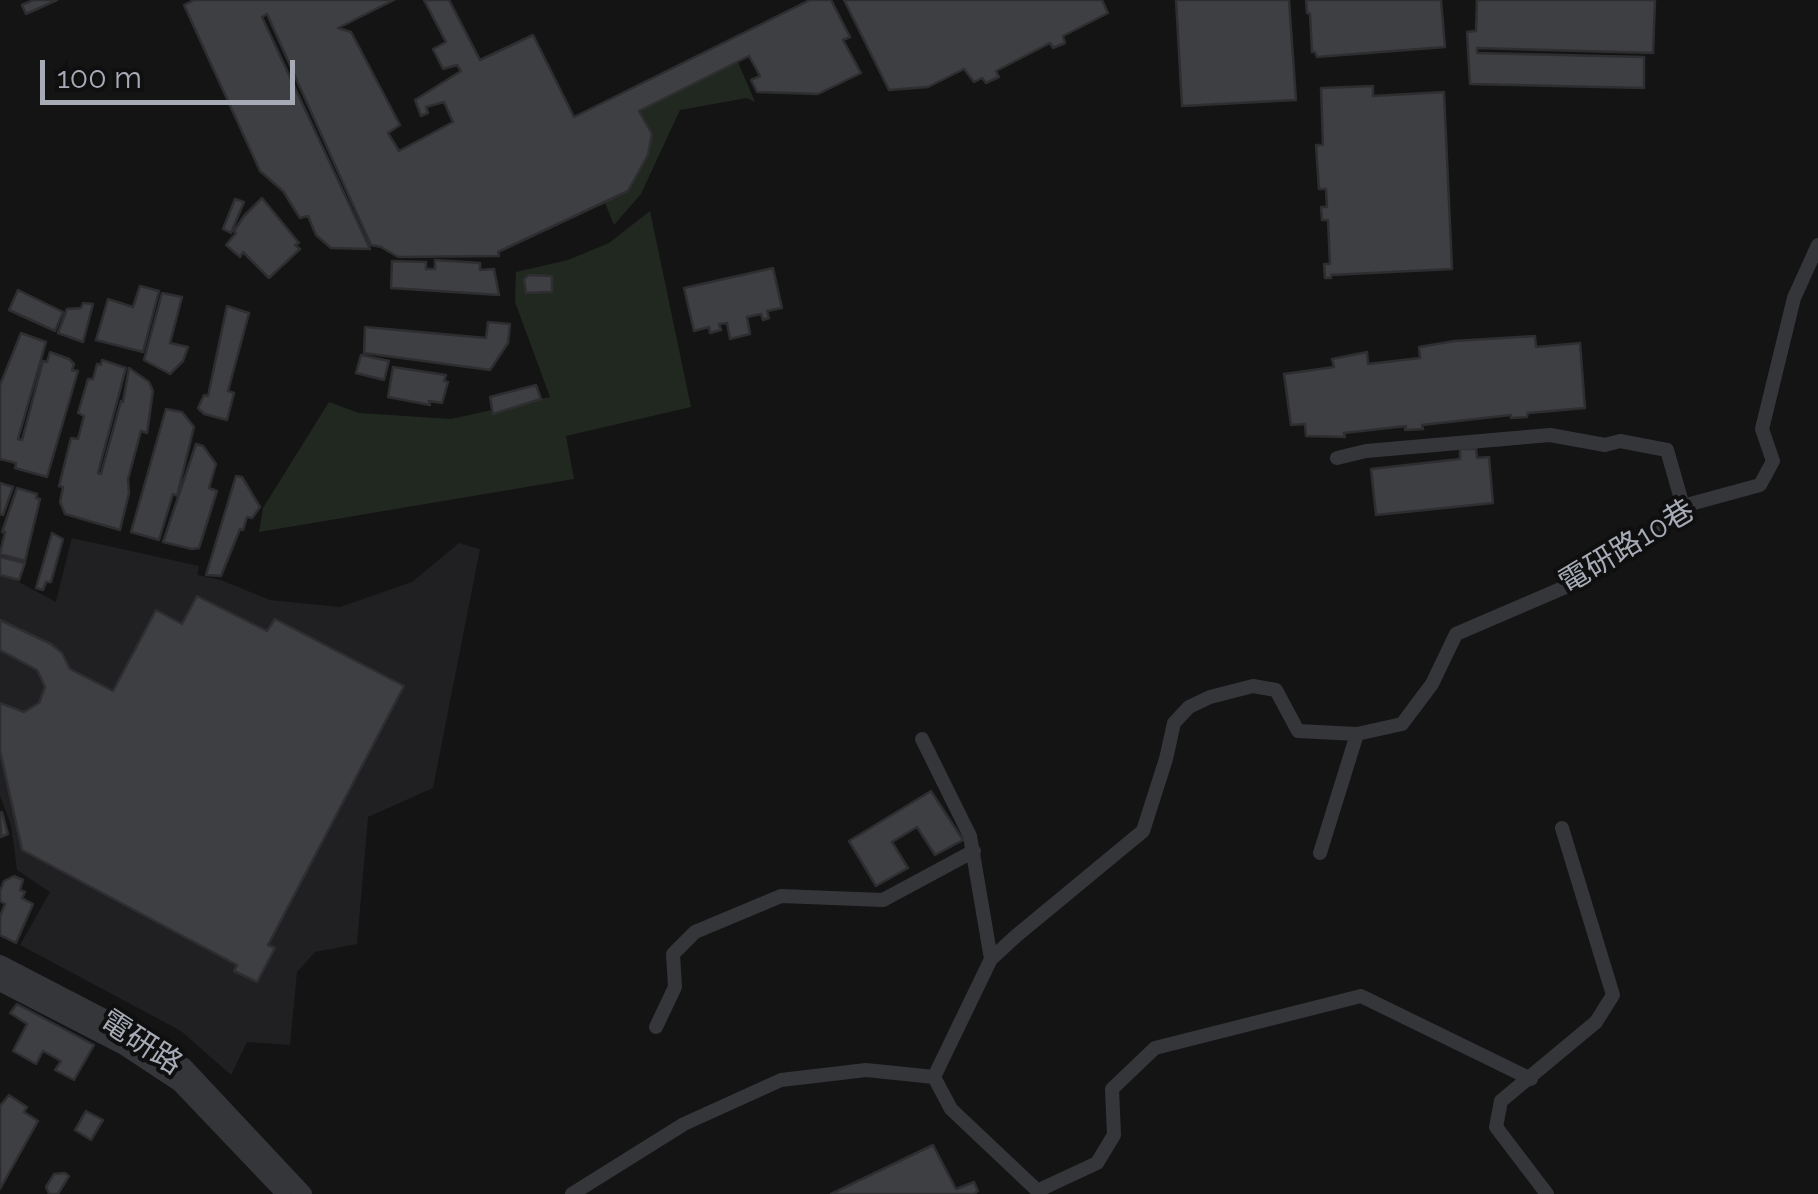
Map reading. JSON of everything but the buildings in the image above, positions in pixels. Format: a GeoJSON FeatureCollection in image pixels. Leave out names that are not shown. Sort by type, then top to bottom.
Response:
{"type":"FeatureCollection","features":[{"type":"Feature","properties":{"kind":"street","name":"電研路10巷"},"geometry":{"type":"LineString","coordinates":[[934,1077],[992,960],[1143,831],[1174,723],[1189,707],[1210,697],[1254,686],[1276,690],[1298,731],[1357,734],[1402,724],[1432,684],[1456,634],[1584,579],[1637,544],[1683,506],[1760,485],[1773,461],[1762,428],[1794,298],[1818,246]]}},
{"type":"Feature","properties":{"kind":"street"},"geometry":{"type":"LineString","coordinates":[[1337,458],[1366,451],[1550,435],[1605,445],[1620,442],[1667,450],[1683,506]]}},
{"type":"Feature","properties":{"kind":"street"},"geometry":{"type":"LineString","coordinates":[[1320,852],[1357,734]]}},
{"type":"Feature","properties":{"kind":"street"},"geometry":{"type":"LineString","coordinates":[[922,738],[952,795],[974,851],[992,960]]}},
{"type":"Feature","properties":{"kind":"street"},"geometry":{"type":"LineString","coordinates":[[1547,1194],[1496,1127],[1502,1102],[1596,1022],[1614,995],[1562,828]]}},
{"type":"Feature","properties":{"kind":"street"},"geometry":{"type":"LineString","coordinates":[[656,1026],[675,987],[673,954],[696,932],[781,896],[883,900],[974,851]]}},
{"type":"Feature","properties":{"kind":"street","name":"電研路"},"geometry":{"type":"LineString","coordinates":[[0,964],[134,1033],[184,1067],[302,1194]]}},
{"type":"Feature","properties":{"kind":"street","name":"電研路"},"geometry":{"type":"LineString","coordinates":[[0,982],[124,1046],[180,1083],[286,1194]]}},
{"type":"Feature","properties":{"kind":"street"},"geometry":{"type":"LineString","coordinates":[[572,1194],[684,1124],[780,1080],[866,1070],[934,1077],[951,1109],[1040,1192],[1096,1164],[1114,1135],[1112,1089],[1155,1048],[1362,996],[1531,1079]]}},
{"type":"Feature","properties":{"kind":"shaded area"},"geometry":{"type":"Polygon","coordinates":[[[738,62],[755,102],[747,98],[680,110],[641,194],[614,225],[605,203],[628,191],[648,155],[652,134],[639,111],[738,62]]]}},
{"type":"Feature","properties":{"kind":"shaded area"},"geometry":{"type":"Polygon","coordinates":[[[650,211],[691,407],[566,436],[574,479],[259,532],[263,508],[329,402],[359,413],[451,419],[550,397],[515,302],[516,272],[568,260],[609,243],[650,211]]]}},
{"type":"Feature","properties":{"kind":"shaded area"},"geometry":{"type":"Polygon","coordinates":[[[72,538],[199,566],[197,575],[221,580],[270,600],[340,607],[412,582],[459,543],[480,549],[433,788],[368,817],[357,944],[315,952],[297,972],[290,1045],[247,1042],[231,1075],[181,1031],[20,945],[50,892],[17,870],[11,825],[0,796],[0,572],[56,602],[72,538]]]}}]}
